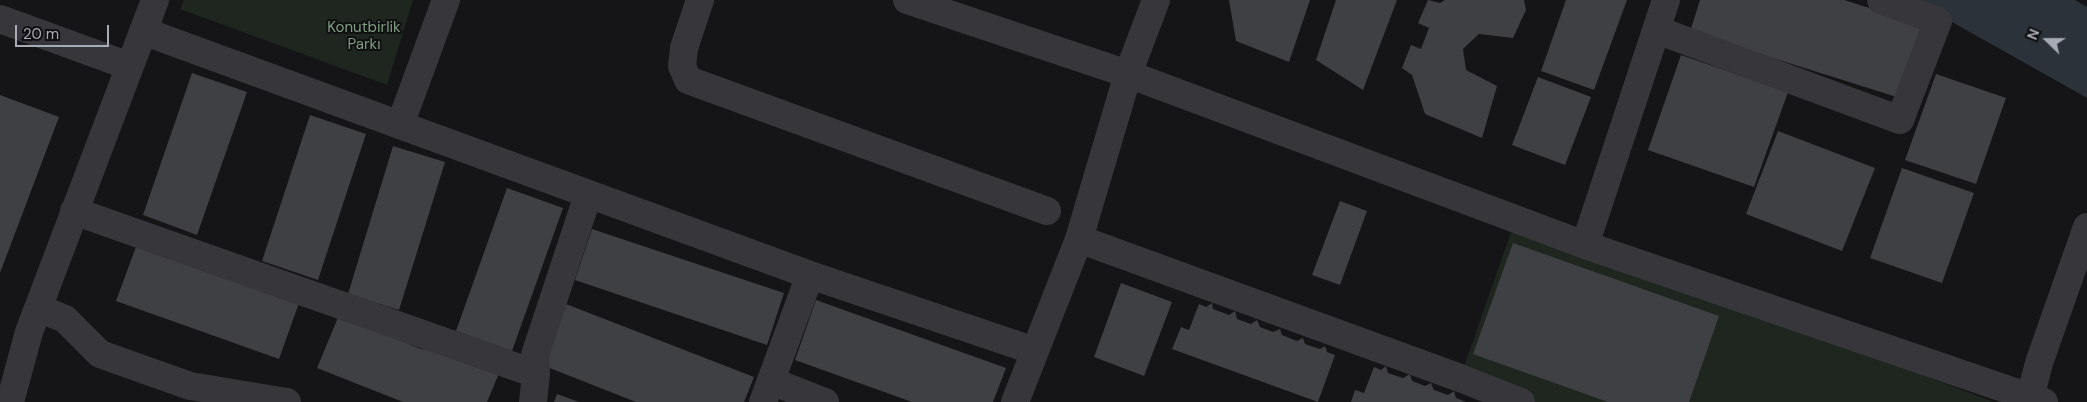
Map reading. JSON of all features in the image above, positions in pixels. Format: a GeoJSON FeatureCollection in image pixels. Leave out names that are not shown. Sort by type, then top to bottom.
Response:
{"type":"FeatureCollection","features":[{"type":"Feature","properties":{"kind":"street"},"geometry":{"type":"LineString","coordinates":[[10,402],[28,332],[155,0]]}},
{"type":"Feature","properties":{"kind":"street"},"geometry":{"type":"LineString","coordinates":[[400,125],[446,0]]}},
{"type":"Feature","properties":{"kind":"street"},"geometry":{"type":"LineString","coordinates":[[700,0],[684,48],[682,66],[688,80],[1047,212]]}},
{"type":"Feature","properties":{"kind":"street"},"geometry":{"type":"LineString","coordinates":[[908,0],[1128,74],[1585,245],[2034,400],[2039,363],[2087,227]]}},
{"type":"Feature","properties":{"kind":"street"},"geometry":{"type":"LineString","coordinates":[[1015,402],[1079,239],[1128,74],[1156,0]]}},
{"type":"Feature","properties":{"kind":"street"},"geometry":{"type":"LineString","coordinates":[[1585,245],[1666,0]]}},
{"type":"Feature","properties":{"kind":"street"},"geometry":{"type":"LineString","coordinates":[[1657,30],[1900,120],[1938,21],[1881,0]]}},
{"type":"Feature","properties":{"kind":"street"},"geometry":{"type":"LineString","coordinates":[[0,19],[129,66]]}},
{"type":"Feature","properties":{"kind":"street"},"geometry":{"type":"LineString","coordinates":[[143,31],[810,275],[1035,351]]}},
{"type":"Feature","properties":{"kind":"street"},"geometry":{"type":"LineString","coordinates":[[533,402],[536,374],[535,355],[588,195]]}},
{"type":"Feature","properties":{"kind":"street"},"geometry":{"type":"LineString","coordinates":[[74,211],[536,374]]}},
{"type":"Feature","properties":{"kind":"street"},"geometry":{"type":"LineString","coordinates":[[1079,239],[1521,402]]}},
{"type":"Feature","properties":{"kind":"street"},"geometry":{"type":"LineString","coordinates":[[810,275],[767,392],[825,402]]}},
{"type":"Feature","properties":{"kind":"street"},"geometry":{"type":"LineString","coordinates":[[38,308],[65,319],[100,354],[190,386],[287,402]]}},
{"type":"Feature","properties":{"kind":"green space","name":"Konutbirlik Parkı"},"geometry":{"type":"Polygon","coordinates":[[[184,0],[413,0],[387,85],[180,9],[184,0]]]}},
{"type":"Feature","properties":{"kind":"green space"},"geometry":{"type":"Polygon","coordinates":[[[1511,232],[1571,249],[1772,318],[1994,402],[1526,402],[1460,378],[1511,232]]]}},
{"type":"Feature","properties":{"kind":"shaded area"},"geometry":{"type":"Polygon","coordinates":[[[1913,0],[2075,0],[2087,7],[2087,98],[1913,0]]]}},
{"type":"Feature","properties":{"kind":"building"},"geometry":{"type":"Polygon","coordinates":[[[1229,0],[1310,0],[1289,62],[1236,41],[1229,0]]]}},
{"type":"Feature","properties":{"kind":"building"},"geometry":{"type":"Polygon","coordinates":[[[1336,0],[1397,0],[1363,90],[1316,60],[1336,0]]]}},
{"type":"Feature","properties":{"kind":"building"},"geometry":{"type":"Polygon","coordinates":[[[1428,0],[1440,3],[1445,0],[1524,0],[1526,10],[1513,38],[1479,34],[1463,49],[1466,70],[1497,86],[1482,138],[1425,114],[1412,75],[1402,68],[1411,45],[1421,49],[1429,28],[1418,23],[1428,0]]]}},
{"type":"Feature","properties":{"kind":"building"},"geometry":{"type":"Polygon","coordinates":[[[1566,0],[1627,0],[1594,90],[1541,71],[1566,0]]]}},
{"type":"Feature","properties":{"kind":"building"},"geometry":{"type":"Polygon","coordinates":[[[1700,0],[1844,0],[1924,25],[1900,98],[1690,32],[1700,0]]]}},
{"type":"Feature","properties":{"kind":"building"},"geometry":{"type":"Polygon","coordinates":[[[1681,55],[1788,92],[1754,187],[1648,150],[1681,55]]]}},
{"type":"Feature","properties":{"kind":"building"},"geometry":{"type":"Polygon","coordinates":[[[192,73],[247,92],[197,235],[143,215],[192,73]]]}},
{"type":"Feature","properties":{"kind":"building"},"geometry":{"type":"Polygon","coordinates":[[[1936,74],[2006,98],[1976,184],[1905,160],[1936,74]]]}},
{"type":"Feature","properties":{"kind":"building"},"geometry":{"type":"Polygon","coordinates":[[[1538,77],[1591,97],[1565,165],[1512,145],[1538,77]]]}},
{"type":"Feature","properties":{"kind":"building"},"geometry":{"type":"Polygon","coordinates":[[[0,95],[59,117],[0,273],[0,95]]]}},
{"type":"Feature","properties":{"kind":"building"},"geometry":{"type":"Polygon","coordinates":[[[310,115],[366,134],[318,280],[262,261],[310,115]]]}},
{"type":"Feature","properties":{"kind":"building"},"geometry":{"type":"Polygon","coordinates":[[[1778,131],[1875,168],[1842,251],[1746,214],[1778,131]]]}},
{"type":"Feature","properties":{"kind":"building"},"geometry":{"type":"Polygon","coordinates":[[[393,146],[445,162],[399,310],[348,294],[393,146]]]}},
{"type":"Feature","properties":{"kind":"building"},"geometry":{"type":"Polygon","coordinates":[[[1902,168],[1974,193],[1942,283],[1870,258],[1902,168]]]}},
{"type":"Feature","properties":{"kind":"building"},"geometry":{"type":"Polygon","coordinates":[[[507,188],[563,208],[512,351],[456,331],[507,188]]]}},
{"type":"Feature","properties":{"kind":"building"},"geometry":{"type":"Polygon","coordinates":[[[1340,201],[1367,211],[1340,285],[1312,275],[1340,201]]]}},
{"type":"Feature","properties":{"kind":"building"},"geometry":{"type":"Polygon","coordinates":[[[592,229],[784,293],[767,345],[575,280],[592,229]]]}},
{"type":"Feature","properties":{"kind":"building"},"geometry":{"type":"Polygon","coordinates":[[[1513,243],[1719,316],[1689,402],[1608,402],[1473,354],[1513,243]]]}},
{"type":"Feature","properties":{"kind":"building"},"geometry":{"type":"Polygon","coordinates":[[[137,244],[299,303],[279,359],[116,301],[137,244]]]}},
{"type":"Feature","properties":{"kind":"building"},"geometry":{"type":"Polygon","coordinates":[[[1121,283],[1172,302],[1144,376],[1094,357],[1121,283]]]}},
{"type":"Feature","properties":{"kind":"building"},"geometry":{"type":"Polygon","coordinates":[[[816,300],[1006,368],[993,402],[912,402],[795,360],[816,300]]]}},
{"type":"Feature","properties":{"kind":"building"},"geometry":{"type":"Polygon","coordinates":[[[1212,303],[1213,309],[1229,315],[1235,311],[1237,319],[1251,324],[1257,320],[1260,327],[1273,332],[1280,329],[1282,335],[1297,341],[1303,338],[1305,344],[1320,349],[1325,346],[1327,352],[1335,355],[1318,402],[1172,349],[1181,327],[1189,330],[1199,304],[1206,307],[1212,303]]]}},
{"type":"Feature","properties":{"kind":"building"},"geometry":{"type":"Polygon","coordinates":[[[566,304],[754,377],[744,402],[636,402],[542,365],[566,304]]]}},
{"type":"Feature","properties":{"kind":"building"},"geometry":{"type":"Polygon","coordinates":[[[339,315],[421,349],[449,352],[500,371],[487,402],[403,402],[317,368],[339,315]]]}},
{"type":"Feature","properties":{"kind":"building"},"geometry":{"type":"Polygon","coordinates":[[[1386,366],[1388,373],[1403,378],[1410,374],[1412,381],[1425,386],[1431,383],[1434,390],[1448,395],[1454,391],[1456,398],[1466,402],[1351,402],[1355,390],[1364,393],[1374,367],[1381,370],[1386,366]]]}},
{"type":"Feature","properties":{"kind":"building"},"geometry":{"type":"Polygon","coordinates":[[[557,394],[579,402],[554,402],[557,394]]]}}]}
